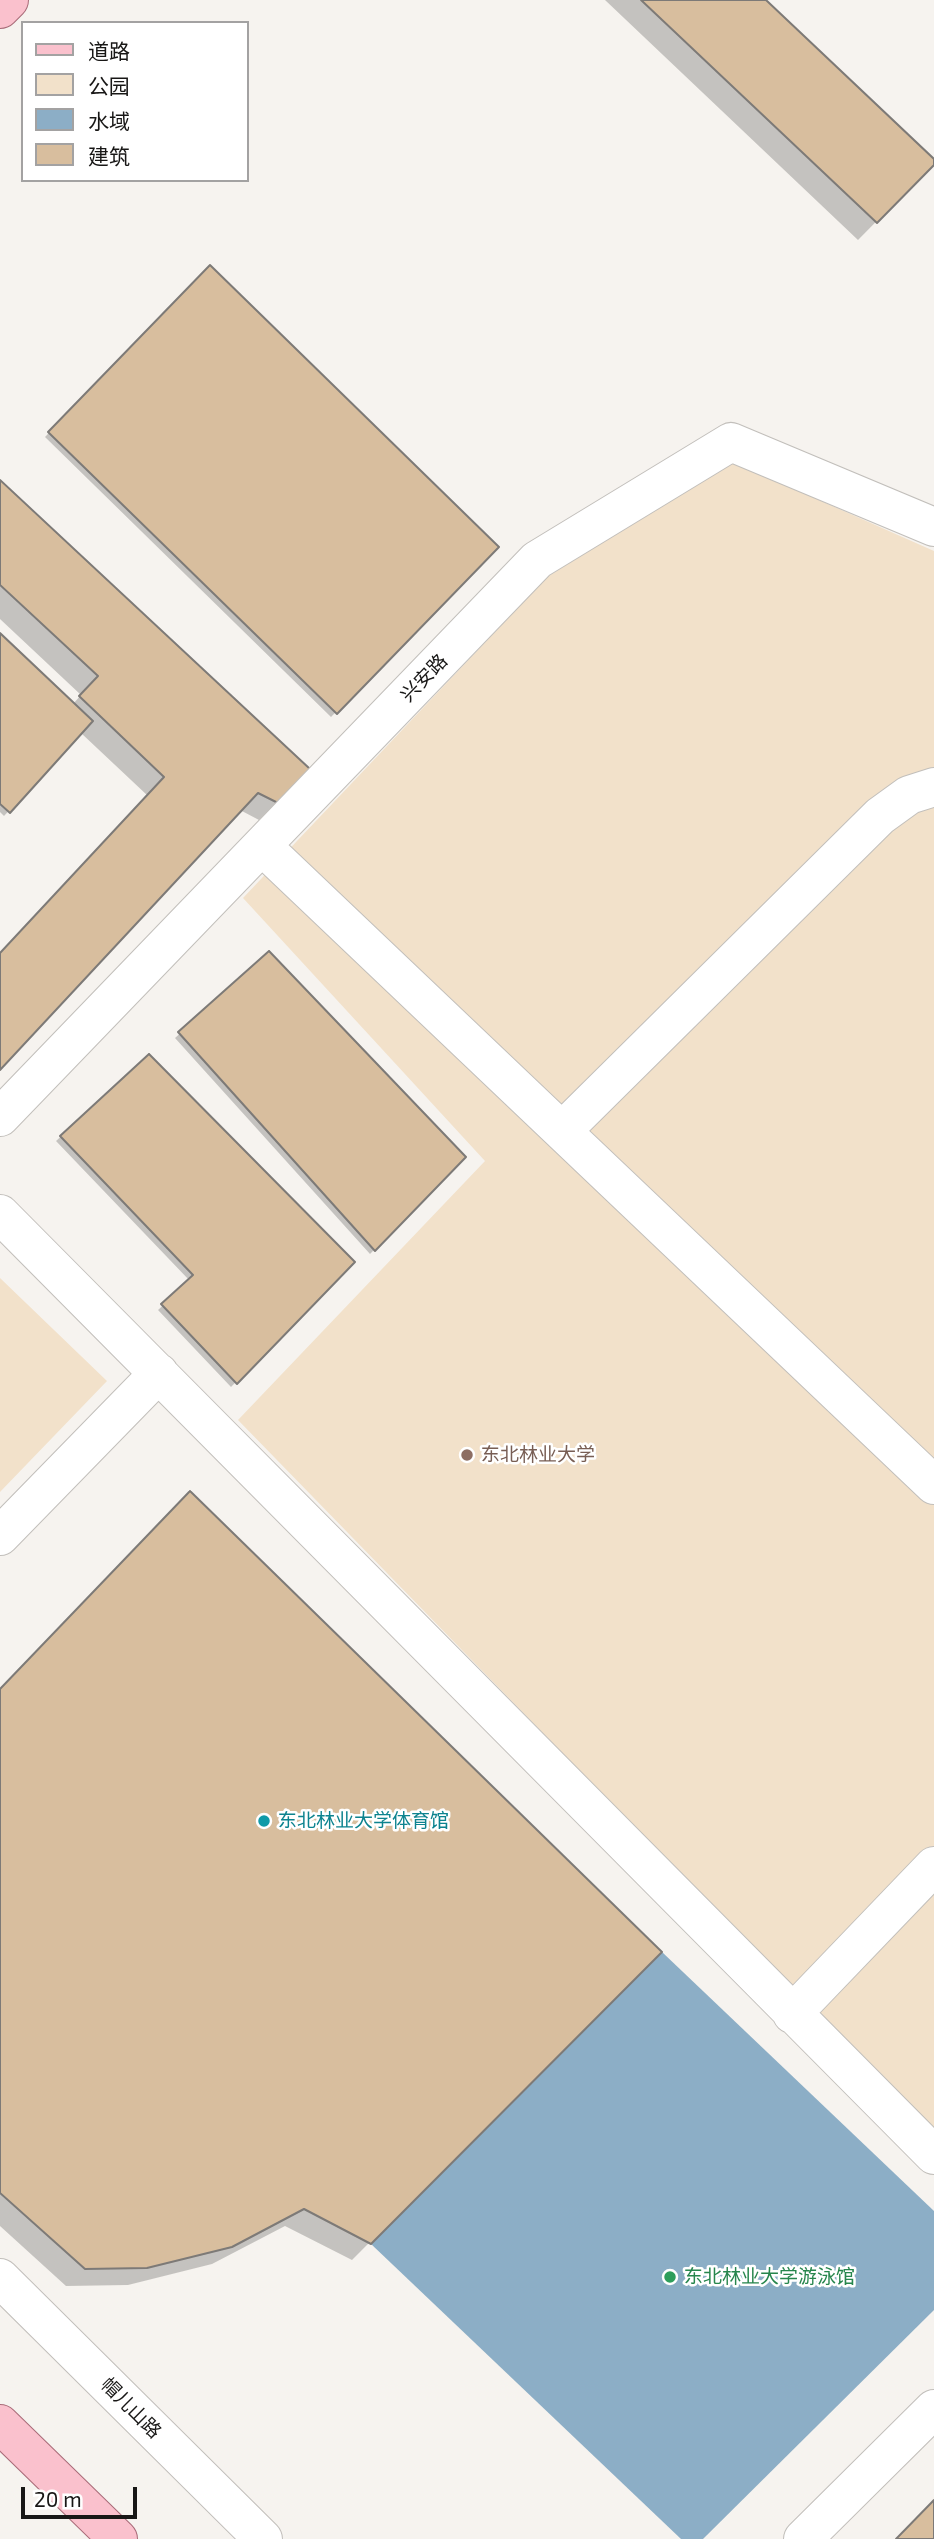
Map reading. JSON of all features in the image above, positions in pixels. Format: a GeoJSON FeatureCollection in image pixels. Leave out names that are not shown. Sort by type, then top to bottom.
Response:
{"type":"FeatureCollection","features":[{"type":"Feature","properties":{"kind":"main road"},"geometry":{"type":"LineString","coordinates":[[0,9],[9,0]]}},
{"type":"Feature","properties":{"kind":"main road"},"geometry":{"type":"LineString","coordinates":[[0,2424],[118,2539]]}},
{"type":"Feature","properties":{"kind":"street","name":"兴安路"},"geometry":{"type":"LineString","coordinates":[[0,1117],[537,560],[731,442],[934,527]]}},
{"type":"Feature","properties":{"kind":"street"},"geometry":{"type":"LineString","coordinates":[[562,1131],[880,816],[909,795],[934,787]]}},
{"type":"Feature","properties":{"kind":"street"},"geometry":{"type":"LineString","coordinates":[[262,846],[934,1485]]}},
{"type":"Feature","properties":{"kind":"street"},"geometry":{"type":"LineString","coordinates":[[0,1214],[934,2155]]}},
{"type":"Feature","properties":{"kind":"street"},"geometry":{"type":"LineString","coordinates":[[0,1536],[159,1373]]}},
{"type":"Feature","properties":{"kind":"street"},"geometry":{"type":"LineString","coordinates":[[792,2014],[934,1866]]}},
{"type":"Feature","properties":{"kind":"street","name":"帽儿山路"},"geometry":{"type":"LineString","coordinates":[[0,2278],[263,2539]]}},
{"type":"Feature","properties":{"kind":"street"},"geometry":{"type":"LineString","coordinates":[[803,2539],[934,2409]]}},
{"type":"Feature","properties":{"kind":"green space"},"geometry":{"type":"Polygon","coordinates":[[[731,461],[934,551],[934,1847],[794,1991],[238,1420],[485,1161],[243,898],[547,577],[731,461]]]}},
{"type":"Feature","properties":{"kind":"green space"},"geometry":{"type":"Polygon","coordinates":[[[0,1278],[107,1381],[0,1492],[0,1278]]]}},
{"type":"Feature","properties":{"kind":"green space"},"geometry":{"type":"Polygon","coordinates":[[[934,1880],[934,2140],[803,2013],[934,1880]]]}},
{"type":"Feature","properties":{"kind":"water","name":"东北林业大学游泳馆"},"geometry":{"type":"Polygon","coordinates":[[[662,1952],[934,2211],[934,2310],[703,2539],[681,2539],[371,2244],[662,1952]]]}},
{"type":"Feature","properties":{"kind":"building"},"geometry":{"type":"Polygon","coordinates":[[[641,0],[766,0],[934,159],[934,165],[877,223],[641,0]]]}},
{"type":"Feature","properties":{"kind":"building"},"geometry":{"type":"Polygon","coordinates":[[[210,265],[499,547],[337,714],[48,432],[210,265]]]}},
{"type":"Feature","properties":{"kind":"building"},"geometry":{"type":"Polygon","coordinates":[[[0,480],[310,769],[278,803],[258,793],[0,1070],[0,953],[164,777],[79,696],[98,676],[0,585],[0,480]]]}},
{"type":"Feature","properties":{"kind":"building"},"geometry":{"type":"Polygon","coordinates":[[[0,633],[93,721],[10,813],[0,804],[0,633]]]}},
{"type":"Feature","properties":{"kind":"building"},"geometry":{"type":"Polygon","coordinates":[[[269,951],[466,1157],[375,1251],[178,1032],[269,951]]]}},
{"type":"Feature","properties":{"kind":"building"},"geometry":{"type":"Polygon","coordinates":[[[149,1054],[355,1262],[237,1384],[161,1304],[193,1275],[60,1136],[149,1054]]]}},
{"type":"Feature","properties":{"kind":"building","name":"东北林业大学体育馆"},"geometry":{"type":"Polygon","coordinates":[[[190,1491],[662,1952],[371,2244],[304,2209],[232,2247],[147,2268],[85,2269],[0,2193],[0,1689],[190,1491]]]}},
{"type":"Feature","properties":{"kind":"building"},"geometry":{"type":"Polygon","coordinates":[[[934,2500],[934,2539],[896,2539],[934,2500]]]}},
{"type":"Feature","properties":{"kind":"place","name":"东北林业大学"},"geometry":{"type":"Point","coordinates":[467,1455]}},
{"type":"Feature","properties":{"kind":"place","name":"东北林业大学体育馆"},"geometry":{"type":"Point","coordinates":[264,1821]}},
{"type":"Feature","properties":{"kind":"place","name":"东北林业大学游泳馆"},"geometry":{"type":"Point","coordinates":[670,2277]}}]}
